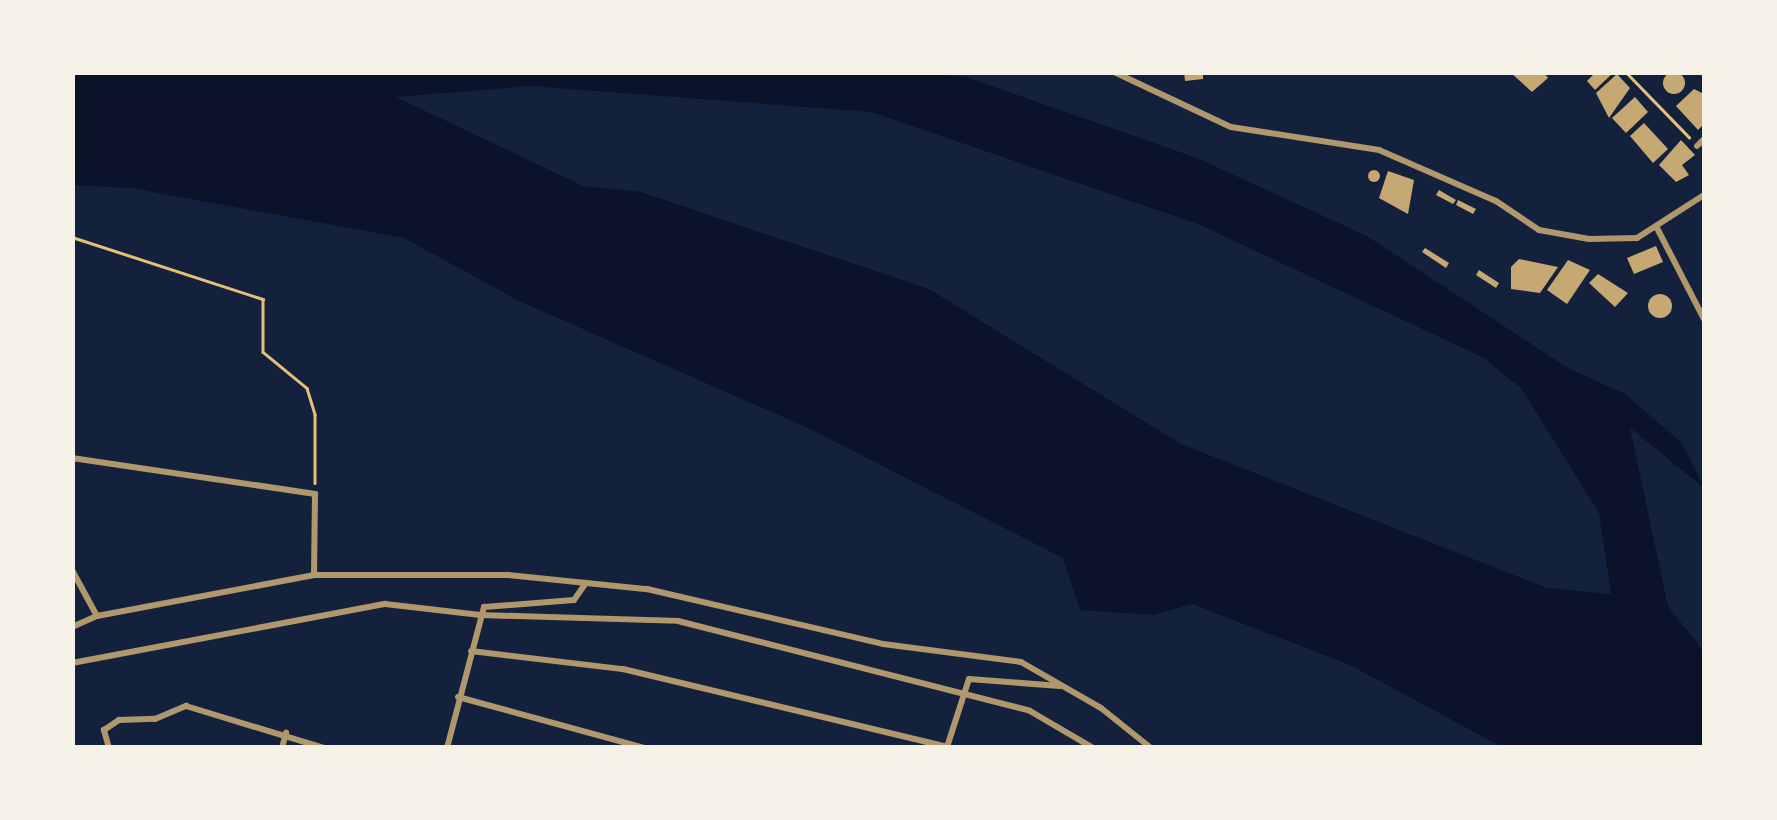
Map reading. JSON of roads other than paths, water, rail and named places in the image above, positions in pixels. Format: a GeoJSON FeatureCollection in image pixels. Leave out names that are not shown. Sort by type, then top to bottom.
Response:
{"type":"FeatureCollection","features":[{"type":"Feature","properties":{"kind":"street"},"geometry":{"type":"LineString","coordinates":[[1114,72],[1231,127],[1380,150],[1496,201],[1539,230],[1620,238],[1658,228],[1704,195]]}},
{"type":"Feature","properties":{"kind":"street"},"geometry":{"type":"LineString","coordinates":[[1697,146],[1704,140]]}},
{"type":"Feature","properties":{"kind":"street"},"geometry":{"type":"LineString","coordinates":[[1658,228],[1704,319]]}},
{"type":"Feature","properties":{"kind":"street"},"geometry":{"type":"LineString","coordinates":[[72,458],[314,494],[314,576]]}},
{"type":"Feature","properties":{"kind":"street"},"geometry":{"type":"LineString","coordinates":[[72,570],[97,616]]}},
{"type":"Feature","properties":{"kind":"street"},"geometry":{"type":"LineString","coordinates":[[72,636],[97,616],[314,576],[508,575],[647,589],[883,644],[1021,662],[1151,748]]}},
{"type":"Feature","properties":{"kind":"street"},"geometry":{"type":"LineString","coordinates":[[447,748],[484,606],[574,600],[586,583]]}},
{"type":"Feature","properties":{"kind":"street"},"geometry":{"type":"LineString","coordinates":[[72,664],[385,604],[480,615],[678,621],[964,697],[1030,710],[1093,748]]}},
{"type":"Feature","properties":{"kind":"street"},"geometry":{"type":"LineString","coordinates":[[72,626],[87,624]]}},
{"type":"Feature","properties":{"kind":"street"},"geometry":{"type":"LineString","coordinates":[[471,651],[624,669],[947,747],[969,679],[1061,686]]}},
{"type":"Feature","properties":{"kind":"street"},"geometry":{"type":"LineString","coordinates":[[458,697],[644,748]]}},
{"type":"Feature","properties":{"kind":"street"},"geometry":{"type":"LineString","coordinates":[[109,748],[104,730],[118,720],[154,719],[186,706],[286,733],[324,748]]}},
{"type":"Feature","properties":{"kind":"street"},"geometry":{"type":"LineString","coordinates":[[282,748],[286,733]]}},
{"type":"Feature","properties":{"kind":"water"},"geometry":{"type":"Polygon","coordinates":[[[72,73],[920,73],[966,77],[1197,158],[1367,236],[1568,368],[1625,394],[1682,443],[1704,488],[1630,428],[1668,606],[1704,652],[1704,747],[1502,747],[1350,665],[1192,604],[1154,615],[1080,610],[1063,558],[808,428],[519,301],[404,238],[131,188],[73,185],[72,73]],[[530,86],[396,97],[583,186],[641,192],[929,289],[1181,444],[1547,588],[1611,594],[1599,513],[1521,388],[1482,357],[1198,224],[871,112],[530,86]]]}}]}
